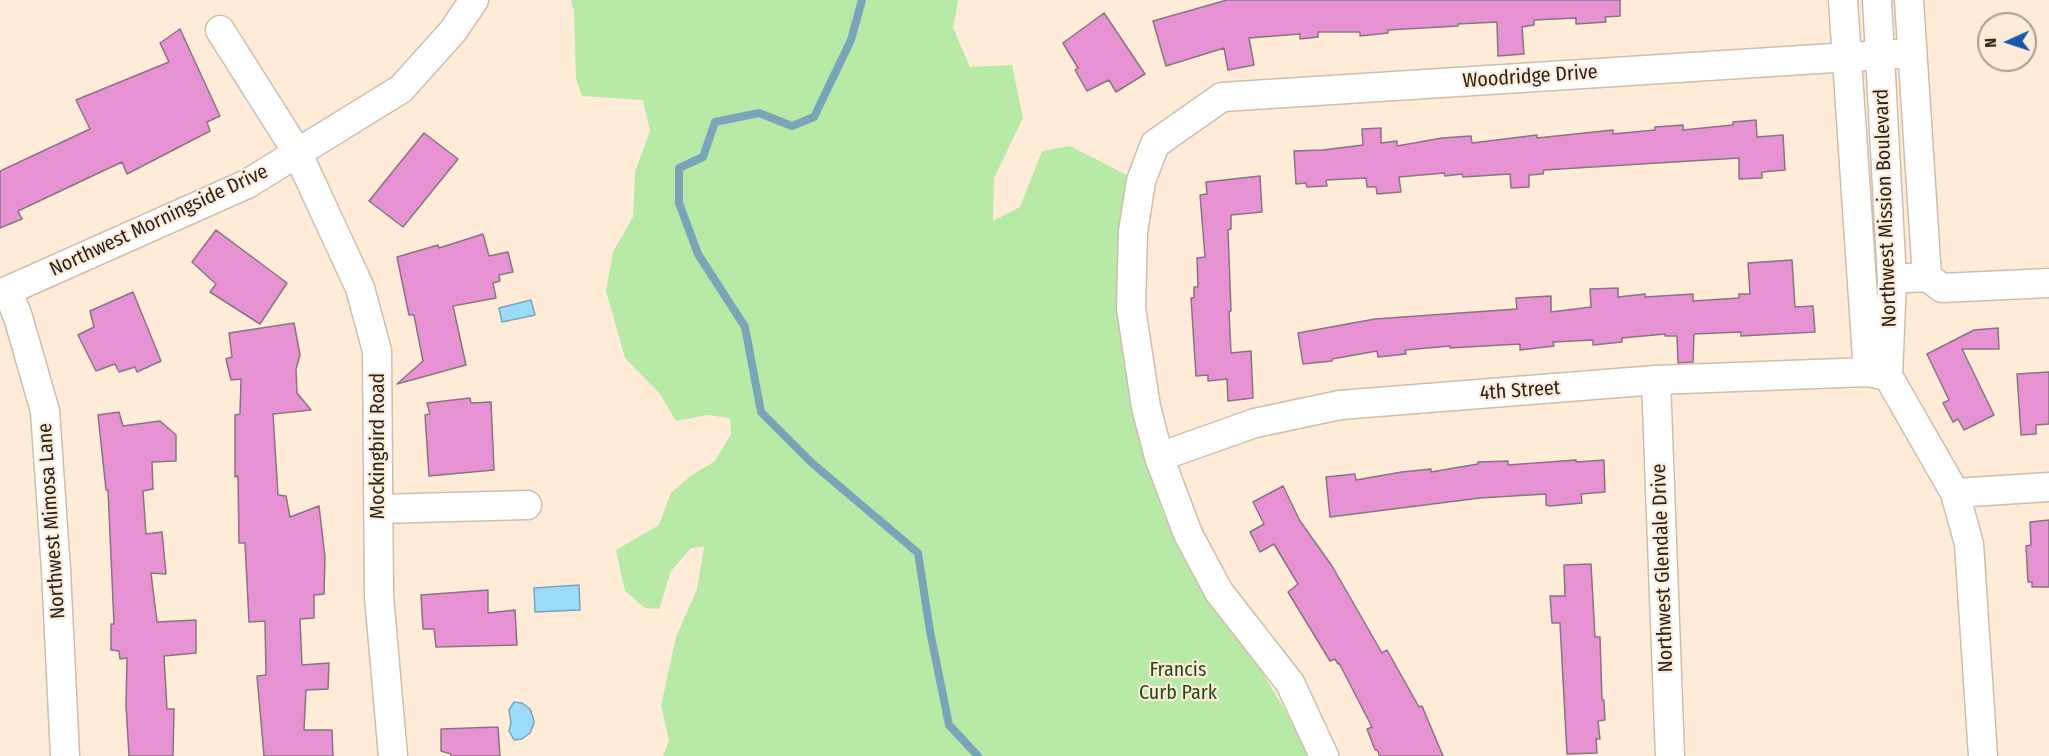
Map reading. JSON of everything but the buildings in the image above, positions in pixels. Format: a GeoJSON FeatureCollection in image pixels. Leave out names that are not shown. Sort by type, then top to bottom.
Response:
{"type":"FeatureCollection","features":[{"type":"Feature","properties":{"kind":"street","name":"Northwest Morningside Drive"},"geometry":{"type":"LineString","coordinates":[[4,293],[248,183],[401,89],[453,31],[474,0]]}},
{"type":"Feature","properties":{"kind":"street","name":"Northwest Mission Boulevard"},"geometry":{"type":"LineString","coordinates":[[1844,0],[1846,56],[1878,374],[1956,493],[1970,544],[1983,756]]}},
{"type":"Feature","properties":{"kind":"street","name":"Northwest Mission Boulevard"},"geometry":{"type":"LineString","coordinates":[[1877,0],[1892,280],[1878,374]]}},
{"type":"Feature","properties":{"kind":"street"},"geometry":{"type":"LineString","coordinates":[[1909,0],[1927,277]]}},
{"type":"Feature","properties":{"kind":"street","name":"Mockingbird Road"},"geometry":{"type":"LineString","coordinates":[[220,30],[297,152],[360,288],[377,351],[378,597],[393,756]]}},
{"type":"Feature","properties":{"kind":"street","name":"Woodridge Drive"},"geometry":{"type":"LineString","coordinates":[[1324,756],[1290,683],[1219,592],[1188,534],[1159,458],[1146,407],[1131,308],[1133,232],[1141,181],[1155,144],[1222,97],[1912,53]]}},
{"type":"Feature","properties":{"kind":"street"},"geometry":{"type":"LineString","coordinates":[[1892,280],[1927,277],[1941,288],[2049,283]]}},
{"type":"Feature","properties":{"kind":"street","name":"Northwest Mimosa Lane"},"geometry":{"type":"LineString","coordinates":[[4,293],[18,317],[45,411],[65,756]]}},
{"type":"Feature","properties":{"kind":"street","name":"4th Street"},"geometry":{"type":"LineString","coordinates":[[1159,458],[1255,423],[1340,405],[1656,380],[1878,374]]}},
{"type":"Feature","properties":{"kind":"street","name":"Northwest Glendale Drive"},"geometry":{"type":"LineString","coordinates":[[1656,380],[1670,756]]}},
{"type":"Feature","properties":{"kind":"street"},"geometry":{"type":"LineString","coordinates":[[1956,493],[2049,487]]}},
{"type":"Feature","properties":{"kind":"street"},"geometry":{"type":"LineString","coordinates":[[378,509],[527,505]]}},
{"type":"Feature","properties":{"kind":"green space","name":"Francis Curb Park"},"geometry":{"type":"Polygon","coordinates":[[[571,0],[958,0],[953,28],[970,67],[1012,65],[1023,118],[994,178],[993,221],[1020,207],[1042,151],[1070,146],[1127,175],[1118,235],[1122,305],[1135,415],[1143,456],[1163,513],[1182,555],[1206,597],[1259,667],[1285,710],[1307,756],[663,756],[669,740],[661,706],[676,637],[697,589],[704,547],[691,548],[671,571],[659,609],[645,608],[625,591],[616,550],[659,525],[671,493],[692,475],[715,461],[731,434],[730,418],[707,415],[676,421],[660,394],[625,358],[606,291],[613,252],[633,217],[635,172],[650,131],[643,100],[582,96],[576,79],[574,11],[571,0]]]}},
{"type":"Feature","properties":{"kind":"water"},"geometry":{"type":"Polygon","coordinates":[[[531,300],[535,315],[502,322],[499,308],[531,300]]]}},
{"type":"Feature","properties":{"kind":"water"},"geometry":{"type":"Polygon","coordinates":[[[579,585],[580,610],[535,612],[534,588],[579,585]]]}},
{"type":"Feature","properties":{"kind":"water"},"geometry":{"type":"Polygon","coordinates":[[[514,702],[522,703],[530,709],[534,723],[530,733],[522,739],[514,740],[509,731],[511,723],[509,710],[514,702]]]}},
{"type":"Feature","properties":{"kind":"waterway"},"geometry":{"type":"LineString","coordinates":[[862,0],[851,40],[814,117],[792,126],[759,113],[715,122],[703,157],[679,168],[679,203],[698,254],[745,327],[761,412],[812,463],[918,553],[930,631],[949,725],[978,756]]}}]}
